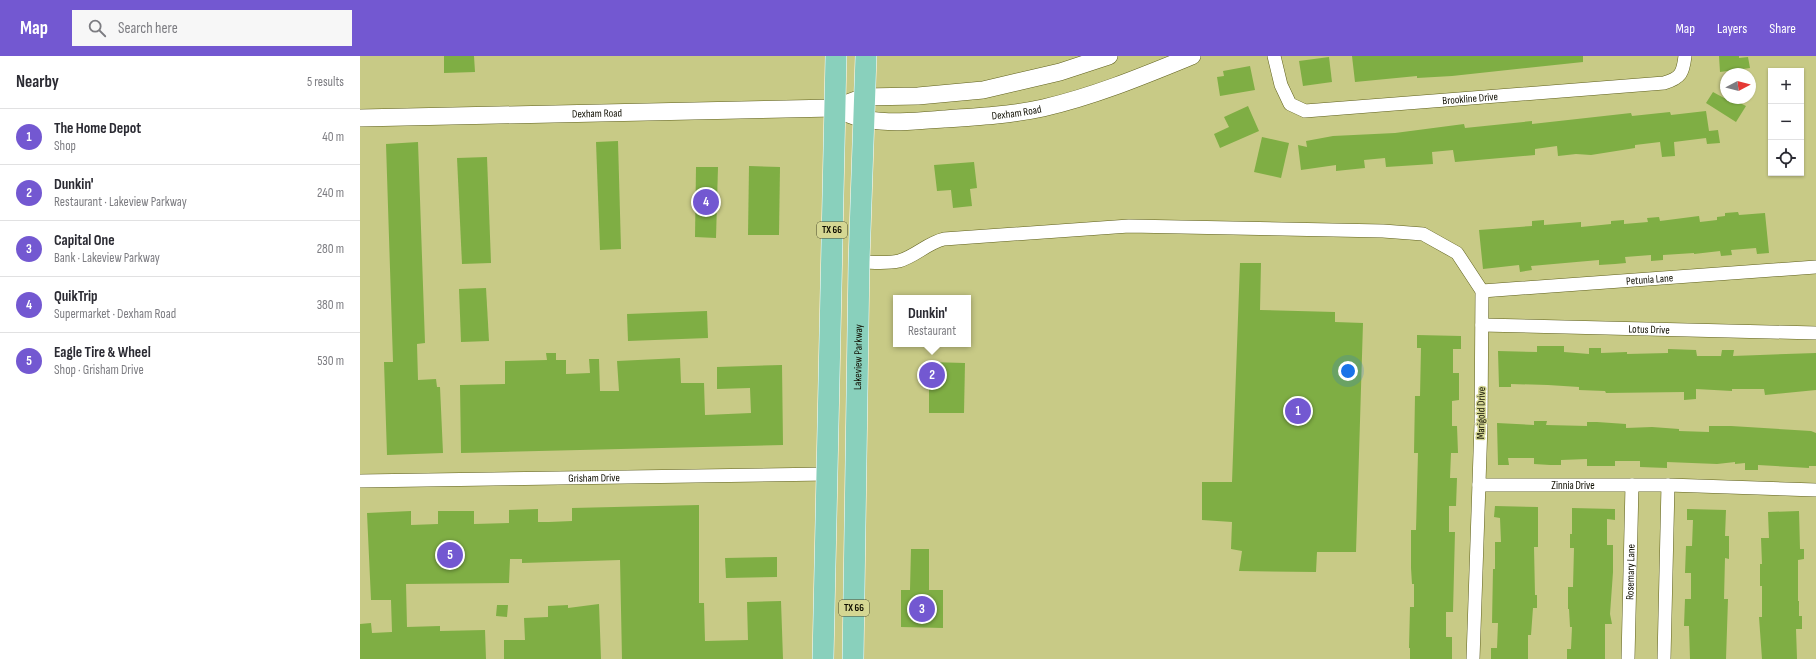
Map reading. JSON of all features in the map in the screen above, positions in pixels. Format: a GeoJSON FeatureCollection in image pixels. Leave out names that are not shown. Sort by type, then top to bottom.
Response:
{"type":"FeatureCollection","features":[{"type":"Feature","properties":{"kind":"main road","name":"TX 66"},"geometry":{"type":"LineString","coordinates":[[823,659],[836,56]]}},
{"type":"Feature","properties":{"kind":"main road","name":"Lakeview Parkway"},"geometry":{"type":"LineString","coordinates":[[857,653],[855,475],[859,262],[866,56]]}},
{"type":"Feature","properties":{"kind":"main road"},"geometry":{"type":"LineString","coordinates":[[828,474],[855,475]]}},
{"type":"Feature","properties":{"kind":"street","name":"Dexham Road"},"geometry":{"type":"LineString","coordinates":[[360,118],[834,108],[864,97],[918,96],[983,90],[1060,72],[1109,56]]}},
{"type":"Feature","properties":{"kind":"street","name":"Dexham Road"},"geometry":{"type":"LineString","coordinates":[[834,108],[864,119],[884,122],[977,117],[1043,108],[1101,91],[1192,56]]}},
{"type":"Feature","properties":{"kind":"street","name":"Brookline Drive"},"geometry":{"type":"LineString","coordinates":[[1274,56],[1281,85],[1290,104],[1305,111],[1664,83],[1676,80],[1683,71],[1685,56]]}},
{"type":"Feature","properties":{"kind":"street"},"geometry":{"type":"LineString","coordinates":[[859,262],[885,263],[900,261],[936,241],[944,239],[1129,226],[1383,231],[1423,234],[1457,253],[1482,291]]}},
{"type":"Feature","properties":{"kind":"street","name":"Petunia Lane"},"geometry":{"type":"LineString","coordinates":[[1482,291],[1816,267]]}},
{"type":"Feature","properties":{"kind":"street","name":"Marigold Drive"},"geometry":{"type":"LineString","coordinates":[[1473,659],[1479,485],[1482,291]]}},
{"type":"Feature","properties":{"kind":"street","name":"Lotus Drive"},"geometry":{"type":"LineString","coordinates":[[1482,325],[1816,333]]}},
{"type":"Feature","properties":{"kind":"street","name":"Grisham Drive"},"geometry":{"type":"LineString","coordinates":[[360,482],[828,474]]}},
{"type":"Feature","properties":{"kind":"street","name":"Zinnia Drive"},"geometry":{"type":"LineString","coordinates":[[1479,485],[1668,485],[1816,490]]}},
{"type":"Feature","properties":{"kind":"street","name":"Rosemary Lane"},"geometry":{"type":"LineString","coordinates":[[1628,659],[1632,485]]}},
{"type":"Feature","properties":{"kind":"street"},"geometry":{"type":"LineString","coordinates":[[1664,659],[1668,485]]}},
{"type":"Feature","properties":{"kind":"building"},"geometry":{"type":"Polygon","coordinates":[[[444,56],[474,56],[475,72],[444,73],[444,56]]]}},
{"type":"Feature","properties":{"kind":"building"},"geometry":{"type":"Polygon","coordinates":[[[1352,56],[1583,56],[1583,62],[1452,76],[1417,78],[1417,76],[1355,82],[1352,56]]]}},
{"type":"Feature","properties":{"kind":"building"},"geometry":{"type":"Polygon","coordinates":[[[1719,56],[1739,56],[1739,58],[1748,57],[1750,68],[1720,68],[1720,72],[1719,56]]]}},
{"type":"Feature","properties":{"kind":"building"},"geometry":{"type":"Polygon","coordinates":[[[1329,57],[1332,82],[1303,86],[1299,61],[1329,57]]]}},
{"type":"Feature","properties":{"kind":"building"},"geometry":{"type":"Polygon","coordinates":[[[1250,66],[1255,90],[1220,96],[1217,77],[1224,76],[1223,71],[1250,66]]]}},
{"type":"Feature","properties":{"kind":"building"},"geometry":{"type":"Polygon","coordinates":[[[1713,92],[1720,96],[1720,104],[1742,104],[1746,106],[1736,122],[1706,103],[1713,92]]]}},
{"type":"Feature","properties":{"kind":"building"},"geometry":{"type":"Polygon","coordinates":[[[1248,106],[1259,131],[1220,148],[1214,134],[1229,127],[1224,117],[1248,106]]]}},
{"type":"Feature","properties":{"kind":"building"},"geometry":{"type":"Polygon","coordinates":[[[1706,111],[1709,131],[1718,130],[1720,143],[1707,144],[1706,138],[1674,142],[1675,156],[1662,157],[1660,142],[1635,145],[1635,148],[1591,155],[1576,154],[1558,156],[1557,146],[1535,149],[1535,155],[1455,162],[1453,150],[1432,152],[1433,164],[1386,167],[1385,158],[1364,160],[1365,168],[1336,171],[1336,165],[1301,170],[1298,145],[1307,147],[1306,141],[1333,136],[1395,133],[1464,124],[1465,128],[1532,121],[1532,124],[1631,113],[1632,116],[1670,112],[1671,115],[1706,111]]]}},
{"type":"Feature","properties":{"kind":"building"},"geometry":{"type":"Polygon","coordinates":[[[1262,137],[1289,143],[1281,178],[1254,172],[1262,137]]]}},
{"type":"Feature","properties":{"kind":"building"},"geometry":{"type":"Polygon","coordinates":[[[618,141],[621,249],[600,250],[596,142],[618,141]]]}},
{"type":"Feature","properties":{"kind":"building"},"geometry":{"type":"Polygon","coordinates":[[[418,142],[425,343],[417,344],[418,380],[436,379],[437,387],[440,387],[443,453],[387,455],[384,362],[393,362],[386,144],[418,142]]]}},
{"type":"Feature","properties":{"kind":"building"},"geometry":{"type":"Polygon","coordinates":[[[487,157],[491,263],[462,264],[457,158],[487,157]]]}},
{"type":"Feature","properties":{"kind":"building"},"geometry":{"type":"Polygon","coordinates":[[[974,162],[977,188],[970,189],[972,206],[953,208],[951,190],[937,191],[934,165],[974,162]]]}},
{"type":"Feature","properties":{"kind":"building"},"geometry":{"type":"Polygon","coordinates":[[[749,166],[780,167],[779,235],[748,235],[749,166]]]}},
{"type":"Feature","properties":{"kind":"building"},"geometry":{"type":"Polygon","coordinates":[[[696,167],[718,167],[716,238],[695,237],[696,167]]]}},
{"type":"Feature","properties":{"kind":"building"},"geometry":{"type":"Polygon","coordinates":[[[1738,212],[1739,215],[1765,213],[1769,253],[1757,254],[1756,248],[1731,250],[1732,255],[1721,256],[1720,251],[1663,255],[1663,260],[1651,261],[1651,255],[1625,257],[1626,263],[1615,264],[1599,265],[1599,260],[1531,266],[1532,270],[1520,272],[1519,265],[1483,269],[1479,230],[1532,226],[1532,221],[1544,220],[1544,225],[1581,222],[1581,227],[1611,224],[1611,221],[1624,220],[1624,224],[1648,222],[1647,218],[1659,217],[1660,221],[1699,216],[1700,222],[1717,220],[1717,217],[1725,216],[1725,213],[1738,212]]]}},
{"type":"Feature","properties":{"kind":"building"},"geometry":{"type":"Polygon","coordinates":[[[1240,263],[1261,263],[1260,310],[1335,312],[1335,322],[1363,323],[1356,552],[1317,552],[1316,572],[1239,571],[1242,551],[1231,549],[1232,522],[1202,520],[1202,482],[1232,482],[1240,263]]]}},
{"type":"Feature","properties":{"kind":"building"},"geometry":{"type":"Polygon","coordinates":[[[486,288],[489,341],[461,342],[459,289],[486,288]]]}},
{"type":"Feature","properties":{"kind":"building"},"geometry":{"type":"Polygon","coordinates":[[[707,311],[708,338],[628,341],[627,314],[707,311]]]}},
{"type":"Feature","properties":{"kind":"building"},"geometry":{"type":"Polygon","coordinates":[[[1417,335],[1461,336],[1461,349],[1453,349],[1453,373],[1459,373],[1459,400],[1452,401],[1452,426],[1457,426],[1458,453],[1451,453],[1450,478],[1457,478],[1456,506],[1449,506],[1449,532],[1455,532],[1453,612],[1446,612],[1446,637],[1452,637],[1452,659],[1410,659],[1410,607],[1414,607],[1414,584],[1412,584],[1411,568],[1411,530],[1416,530],[1418,453],[1414,453],[1415,396],[1420,396],[1421,348],[1417,348],[1417,335]]]}},
{"type":"Feature","properties":{"kind":"building"},"geometry":{"type":"Polygon","coordinates":[[[1537,346],[1564,346],[1564,352],[1589,354],[1589,348],[1601,348],[1601,353],[1627,352],[1627,354],[1668,353],[1668,349],[1696,350],[1697,356],[1721,356],[1722,350],[1734,350],[1733,356],[1816,353],[1816,390],[1765,395],[1764,389],[1732,389],[1732,391],[1696,389],[1696,399],[1684,400],[1684,392],[1606,393],[1605,391],[1579,390],[1579,387],[1511,384],[1511,387],[1499,387],[1498,351],[1537,352],[1537,346]]]}},
{"type":"Feature","properties":{"kind":"building"},"geometry":{"type":"Polygon","coordinates":[[[546,353],[556,353],[556,360],[566,360],[566,374],[590,373],[589,359],[599,359],[600,391],[619,391],[617,361],[680,358],[681,383],[704,383],[705,415],[751,413],[750,388],[717,389],[717,367],[782,365],[783,445],[461,453],[460,385],[505,384],[505,361],[547,360],[546,353]]]}},
{"type":"Feature","properties":{"kind":"building"},"geometry":{"type":"Polygon","coordinates":[[[929,362],[965,363],[964,413],[929,413],[929,362]]]}},
{"type":"Feature","properties":{"kind":"building"},"geometry":{"type":"Polygon","coordinates":[[[1534,421],[1547,421],[1546,425],[1587,426],[1587,422],[1626,424],[1626,428],[1652,427],[1679,429],[1679,431],[1709,432],[1709,426],[1731,426],[1811,431],[1816,433],[1816,466],[1809,466],[1809,468],[1758,465],[1758,470],[1745,470],[1745,463],[1735,464],[1735,462],[1717,464],[1667,462],[1667,468],[1640,467],[1640,461],[1615,461],[1615,466],[1587,466],[1587,459],[1561,460],[1561,465],[1550,465],[1534,464],[1534,458],[1508,458],[1509,465],[1498,465],[1497,423],[1534,425],[1534,421]]]}},
{"type":"Feature","properties":{"kind":"building"},"geometry":{"type":"Polygon","coordinates":[[[699,505],[699,603],[704,603],[705,641],[748,640],[747,602],[781,601],[783,659],[622,659],[620,560],[522,563],[522,559],[510,559],[509,583],[406,584],[407,627],[440,626],[440,631],[485,630],[486,659],[360,659],[360,624],[371,623],[372,633],[392,632],[391,600],[371,600],[367,513],[411,511],[411,525],[438,524],[438,511],[474,511],[474,524],[509,523],[509,510],[538,509],[538,522],[549,522],[572,521],[572,508],[699,505]]]}},
{"type":"Feature","properties":{"kind":"building"},"geometry":{"type":"Polygon","coordinates":[[[1495,506],[1538,507],[1538,547],[1534,547],[1535,595],[1537,595],[1537,608],[1533,608],[1531,635],[1528,635],[1528,659],[1491,659],[1491,648],[1497,648],[1498,623],[1492,623],[1495,542],[1501,542],[1500,518],[1494,517],[1495,506]]]}},
{"type":"Feature","properties":{"kind":"building"},"geometry":{"type":"Polygon","coordinates":[[[1572,508],[1615,509],[1615,520],[1607,519],[1607,545],[1613,545],[1613,572],[1610,614],[1612,624],[1605,624],[1605,659],[1567,659],[1567,649],[1571,649],[1572,627],[1570,627],[1568,609],[1568,587],[1573,587],[1574,548],[1570,548],[1570,534],[1572,534],[1572,508]]]}},
{"type":"Feature","properties":{"kind":"building"},"geometry":{"type":"Polygon","coordinates":[[[1687,509],[1726,510],[1725,536],[1729,536],[1729,559],[1725,558],[1724,599],[1728,599],[1726,659],[1690,659],[1689,626],[1684,626],[1685,599],[1691,599],[1691,573],[1685,573],[1686,546],[1692,546],[1693,520],[1687,520],[1687,509]]]}},
{"type":"Feature","properties":{"kind":"building"},"geometry":{"type":"Polygon","coordinates":[[[1799,511],[1800,549],[1804,549],[1804,559],[1798,560],[1798,601],[1799,616],[1802,616],[1802,629],[1796,629],[1797,659],[1762,659],[1759,617],[1762,617],[1762,586],[1760,586],[1760,564],[1762,564],[1761,538],[1769,538],[1768,512],[1799,511]]]}},
{"type":"Feature","properties":{"kind":"building"},"geometry":{"type":"Polygon","coordinates":[[[911,549],[929,549],[929,590],[943,590],[943,628],[901,627],[901,590],[910,590],[911,549]]]}},
{"type":"Feature","properties":{"kind":"building"},"geometry":{"type":"Polygon","coordinates":[[[777,557],[777,577],[726,578],[725,558],[777,557]]]}},
{"type":"Feature","properties":{"kind":"building"},"geometry":{"type":"Polygon","coordinates":[[[599,604],[601,659],[504,659],[504,640],[525,640],[524,618],[548,617],[548,606],[568,605],[568,608],[599,604]]]}},
{"type":"Feature","properties":{"kind":"building"},"geometry":{"type":"Polygon","coordinates":[[[497,605],[508,605],[507,617],[496,616],[497,605]]]}},
{"type":"Feature","properties":{"kind":"place","name":"QuikTrip"},"geometry":{"type":"Point","coordinates":[706,202]}},
{"type":"Feature","properties":{"kind":"place","name":"Dunkin'"},"geometry":{"type":"Point","coordinates":[932,375]}},
{"type":"Feature","properties":{"kind":"place","name":"The Home Depot"},"geometry":{"type":"Point","coordinates":[1298,411]}},
{"type":"Feature","properties":{"kind":"place","name":"Eagle Tire & Wheel"},"geometry":{"type":"Point","coordinates":[450,555]}},
{"type":"Feature","properties":{"kind":"place","name":"Capital One"},"geometry":{"type":"Point","coordinates":[922,609]}}]}
